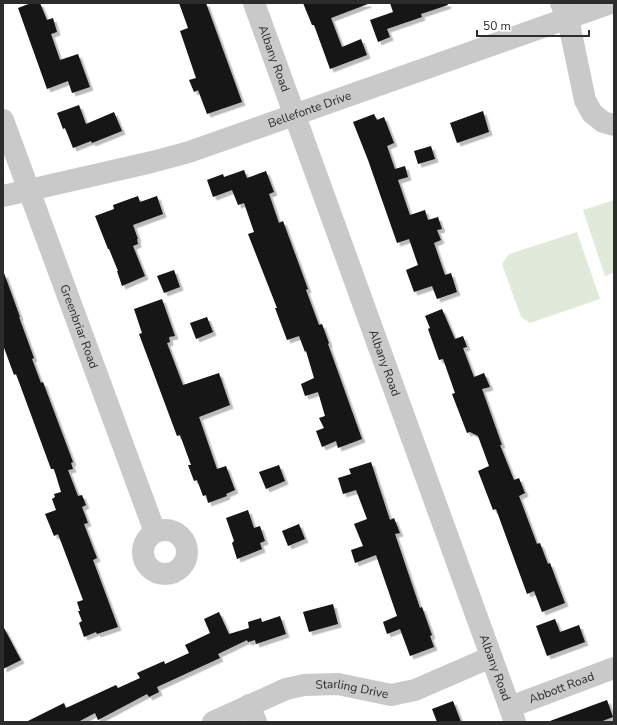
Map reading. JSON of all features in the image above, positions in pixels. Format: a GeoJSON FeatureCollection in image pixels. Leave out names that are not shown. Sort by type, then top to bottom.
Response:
{"type":"FeatureCollection","features":[{"type":"Feature","properties":{"kind":"street","name":"Albany Road"},"geometry":{"type":"LineString","coordinates":[[254,3],[512,715]]}},
{"type":"Feature","properties":{"kind":"street","name":"Bellefonte Drive"},"geometry":{"type":"LineString","coordinates":[[3,196],[152,162],[189,152],[294,114],[565,11],[611,3]]}},
{"type":"Feature","properties":{"kind":"street"},"geometry":{"type":"LineString","coordinates":[[565,11],[585,100],[592,113],[603,122],[614,125]]}},
{"type":"Feature","properties":{"kind":"street","name":"Greenbriar Road"},"geometry":{"type":"LineString","coordinates":[[3,120],[155,532]]}},
{"type":"Feature","properties":{"kind":"street","name":"Starling Drive"},"geometry":{"type":"LineString","coordinates":[[213,722],[253,713],[286,689],[304,685],[338,684],[384,694],[403,694],[491,657]]}},
{"type":"Feature","properties":{"kind":"street","name":"Abbott Road"},"geometry":{"type":"LineString","coordinates":[[512,715],[614,668]]}},
{"type":"Feature","properties":{"kind":"green space"},"geometry":{"type":"Polygon","coordinates":[[[614,200],[614,273],[605,276],[583,210],[614,200]]]}},
{"type":"Feature","properties":{"kind":"green space"},"geometry":{"type":"Polygon","coordinates":[[[577,232],[600,299],[530,323],[521,317],[502,264],[509,254],[577,232]]]}},
{"type":"Feature","properties":{"kind":"building"},"geometry":{"type":"Polygon","coordinates":[[[31,3],[40,3],[47,20],[53,18],[57,32],[51,34],[60,60],[78,54],[90,87],[72,93],[68,81],[47,89],[18,8],[31,3]]]}},
{"type":"Feature","properties":{"kind":"building"},"geometry":{"type":"Polygon","coordinates":[[[179,3],[206,3],[242,102],[207,114],[198,90],[194,92],[189,80],[196,78],[180,31],[188,28],[179,3]]]}},
{"type":"Feature","properties":{"kind":"building"},"geometry":{"type":"Polygon","coordinates":[[[303,3],[368,3],[331,18],[342,47],[361,39],[367,55],[330,69],[314,25],[312,25],[303,3]]]}},
{"type":"Feature","properties":{"kind":"building"},"geometry":{"type":"Polygon","coordinates":[[[390,3],[447,3],[448,5],[421,14],[422,17],[387,29],[390,37],[378,42],[370,20],[393,12],[390,3]]]}},
{"type":"Feature","properties":{"kind":"building"},"geometry":{"type":"Polygon","coordinates":[[[79,105],[86,124],[114,112],[122,131],[92,143],[91,141],[73,148],[57,113],[79,105]]]}},
{"type":"Feature","properties":{"kind":"building"},"geometry":{"type":"Polygon","coordinates":[[[483,111],[489,132],[457,143],[450,123],[483,111]]]}},
{"type":"Feature","properties":{"kind":"building"},"geometry":{"type":"Polygon","coordinates":[[[374,114],[377,120],[384,117],[394,143],[387,146],[395,169],[405,166],[408,177],[398,180],[410,215],[425,210],[428,220],[438,217],[442,229],[437,230],[441,240],[434,243],[445,275],[451,273],[457,292],[437,299],[432,286],[414,292],[406,270],[418,265],[409,239],[397,243],[353,122],[374,114]]]}},
{"type":"Feature","properties":{"kind":"building"},"geometry":{"type":"Polygon","coordinates":[[[431,146],[435,159],[418,164],[414,151],[431,146]]]}},
{"type":"Feature","properties":{"kind":"building"},"geometry":{"type":"Polygon","coordinates":[[[244,170],[247,178],[266,171],[274,192],[269,194],[279,223],[283,221],[308,289],[306,290],[319,325],[322,324],[362,439],[338,448],[336,441],[322,447],[316,431],[324,428],[319,418],[325,416],[318,392],[305,396],[301,384],[314,378],[306,351],[305,352],[299,336],[287,340],[275,308],[277,308],[248,234],[254,232],[244,203],[238,205],[232,190],[213,197],[207,180],[223,174],[224,177],[244,170]]]}},
{"type":"Feature","properties":{"kind":"building"},"geometry":{"type":"Polygon","coordinates":[[[138,196],[140,202],[157,196],[163,214],[133,225],[138,239],[138,244],[133,246],[145,276],[122,286],[118,271],[95,216],[114,209],[113,205],[138,196]]]}},
{"type":"Feature","properties":{"kind":"building"},"geometry":{"type":"Polygon","coordinates":[[[174,270],[180,287],[164,293],[157,276],[174,270]]]}},
{"type":"Feature","properties":{"kind":"building"},"geometry":{"type":"Polygon","coordinates":[[[4,273],[34,358],[32,359],[41,383],[43,382],[73,462],[71,463],[73,469],[68,470],[78,496],[82,495],[86,505],[82,507],[88,523],[84,524],[97,558],[93,560],[118,627],[97,634],[96,632],[84,637],[79,623],[82,621],[78,611],[80,611],[77,602],[83,600],[58,534],[54,536],[45,514],[56,510],[52,499],[55,497],[54,494],[61,492],[54,469],[51,469],[16,374],[14,375],[3,345],[4,273]]]}},
{"type":"Feature","properties":{"kind":"building"},"geometry":{"type":"Polygon","coordinates":[[[162,299],[175,336],[169,337],[170,342],[167,343],[183,385],[219,373],[230,405],[199,417],[217,469],[226,466],[235,490],[226,494],[227,496],[208,503],[206,495],[203,496],[197,480],[194,481],[188,465],[191,465],[180,435],[177,436],[139,334],[142,333],[134,309],[162,299]]]}},
{"type":"Feature","properties":{"kind":"building"},"geometry":{"type":"Polygon","coordinates":[[[442,309],[455,339],[463,336],[467,347],[463,348],[474,377],[484,373],[490,387],[482,389],[502,445],[500,445],[514,480],[519,478],[525,493],[519,496],[537,544],[540,543],[548,564],[550,563],[565,603],[542,612],[534,591],[527,594],[496,509],[493,510],[478,471],[489,466],[478,436],[470,432],[467,433],[452,394],[455,393],[443,359],[439,360],[428,329],[430,328],[425,316],[442,309]]]}},
{"type":"Feature","properties":{"kind":"building"},"geometry":{"type":"Polygon","coordinates":[[[207,317],[213,332],[196,339],[190,323],[207,317]]]}},
{"type":"Feature","properties":{"kind":"building"},"geometry":{"type":"Polygon","coordinates":[[[371,462],[390,520],[394,518],[400,533],[395,534],[420,608],[422,607],[432,635],[430,636],[434,647],[410,656],[400,629],[387,634],[383,622],[397,616],[376,555],[355,563],[351,550],[363,546],[354,524],[367,519],[356,490],[343,494],[338,478],[351,474],[349,469],[371,462]]]}},
{"type":"Feature","properties":{"kind":"building"},"geometry":{"type":"Polygon","coordinates":[[[279,465],[285,481],[266,489],[259,472],[279,465]]]}},
{"type":"Feature","properties":{"kind":"building"},"geometry":{"type":"Polygon","coordinates":[[[248,510],[254,528],[260,526],[265,541],[260,543],[262,549],[237,559],[232,543],[234,541],[226,518],[248,510]]]}},
{"type":"Feature","properties":{"kind":"building"},"geometry":{"type":"Polygon","coordinates":[[[299,524],[305,539],[288,546],[282,531],[299,524]]]}},
{"type":"Feature","properties":{"kind":"building"},"geometry":{"type":"Polygon","coordinates":[[[333,604],[338,624],[309,632],[303,612],[333,604]]]}},
{"type":"Feature","properties":{"kind":"building"},"geometry":{"type":"Polygon","coordinates":[[[219,612],[229,634],[249,628],[248,622],[261,618],[262,622],[280,616],[286,634],[256,644],[255,640],[248,642],[247,640],[218,654],[220,658],[157,687],[159,692],[149,697],[147,694],[98,720],[95,713],[78,722],[26,722],[64,703],[66,708],[116,685],[118,688],[140,678],[137,673],[164,661],[165,664],[189,653],[185,645],[210,633],[204,619],[219,612]]]}},
{"type":"Feature","properties":{"kind":"building"},"geometry":{"type":"Polygon","coordinates":[[[555,619],[560,632],[579,625],[585,642],[547,656],[536,626],[555,619]]]}},
{"type":"Feature","properties":{"kind":"building"},"geometry":{"type":"Polygon","coordinates":[[[3,626],[21,660],[3,669],[3,626]]]}},
{"type":"Feature","properties":{"kind":"building"},"geometry":{"type":"Polygon","coordinates":[[[607,700],[613,717],[600,722],[550,722],[550,721],[607,700]]]}},
{"type":"Feature","properties":{"kind":"building"},"geometry":{"type":"Polygon","coordinates":[[[453,701],[461,722],[437,722],[432,709],[453,701]]]}}]}
